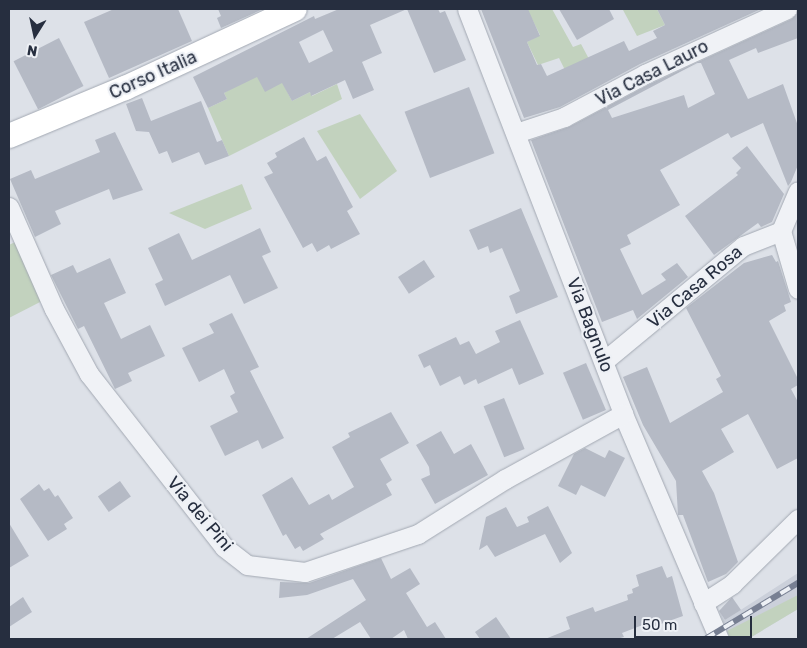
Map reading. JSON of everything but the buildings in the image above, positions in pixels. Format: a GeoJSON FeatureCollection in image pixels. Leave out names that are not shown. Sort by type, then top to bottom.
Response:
{"type":"FeatureCollection","features":[{"type":"Feature","properties":{"kind":"main road","name":"Corso Italia"},"geometry":{"type":"LineString","coordinates":[[9,136],[125,88],[295,9]]}},
{"type":"Feature","properties":{"kind":"street","name":"Via Bagnulo"},"geometry":{"type":"LineString","coordinates":[[467,9],[623,414],[719,639]]}},
{"type":"Feature","properties":{"kind":"street","name":"Via Casa Lauro"},"geometry":{"type":"LineString","coordinates":[[516,134],[564,117],[644,74],[787,9]]}},
{"type":"Feature","properties":{"kind":"street"},"geometry":{"type":"LineString","coordinates":[[798,191],[780,231],[798,289]]}},
{"type":"Feature","properties":{"kind":"street","name":"Via dei Pini"},"geometry":{"type":"LineString","coordinates":[[9,207],[54,309],[90,374],[224,547],[247,564],[305,572],[418,534],[505,479],[623,414]]}},
{"type":"Feature","properties":{"kind":"street","name":"Via Casa Rosa"},"geometry":{"type":"LineString","coordinates":[[604,361],[743,246],[780,231]]}},
{"type":"Feature","properties":{"kind":"street"},"geometry":{"type":"LineString","coordinates":[[703,603],[732,584],[798,520]]}},
{"type":"Feature","properties":{"kind":"shaded area"},"geometry":{"type":"Polygon","coordinates":[[[798,573],[798,609],[748,639],[730,639],[719,611],[725,620],[798,573]]]}},
{"type":"Feature","properties":{"kind":"green space"},"geometry":{"type":"Polygon","coordinates":[[[517,9],[552,9],[573,47],[581,44],[589,59],[565,70],[559,58],[538,65],[527,42],[540,35],[532,19],[523,22],[517,9]]]}},
{"type":"Feature","properties":{"kind":"green space"},"geometry":{"type":"Polygon","coordinates":[[[657,9],[665,25],[637,36],[623,10],[657,9]]]}},
{"type":"Feature","properties":{"kind":"green space"},"geometry":{"type":"Polygon","coordinates":[[[273,64],[292,101],[310,92],[312,96],[337,84],[342,99],[229,156],[208,108],[227,99],[224,93],[273,64]]]}},
{"type":"Feature","properties":{"kind":"green space"},"geometry":{"type":"Polygon","coordinates":[[[360,114],[397,171],[360,199],[317,131],[360,114]]]}},
{"type":"Feature","properties":{"kind":"green space"},"geometry":{"type":"Polygon","coordinates":[[[242,184],[252,209],[205,229],[169,213],[242,184]]]}},
{"type":"Feature","properties":{"kind":"green space"},"geometry":{"type":"Polygon","coordinates":[[[15,242],[42,301],[9,318],[9,245],[15,242]]]}},
{"type":"Feature","properties":{"kind":"green space"},"geometry":{"type":"Polygon","coordinates":[[[798,595],[798,609],[748,639],[730,639],[727,631],[798,595]]]}},
{"type":"Feature","properties":{"kind":"railway"},"geometry":{"type":"LineString","coordinates":[[705,639],[798,583]]}}]}
